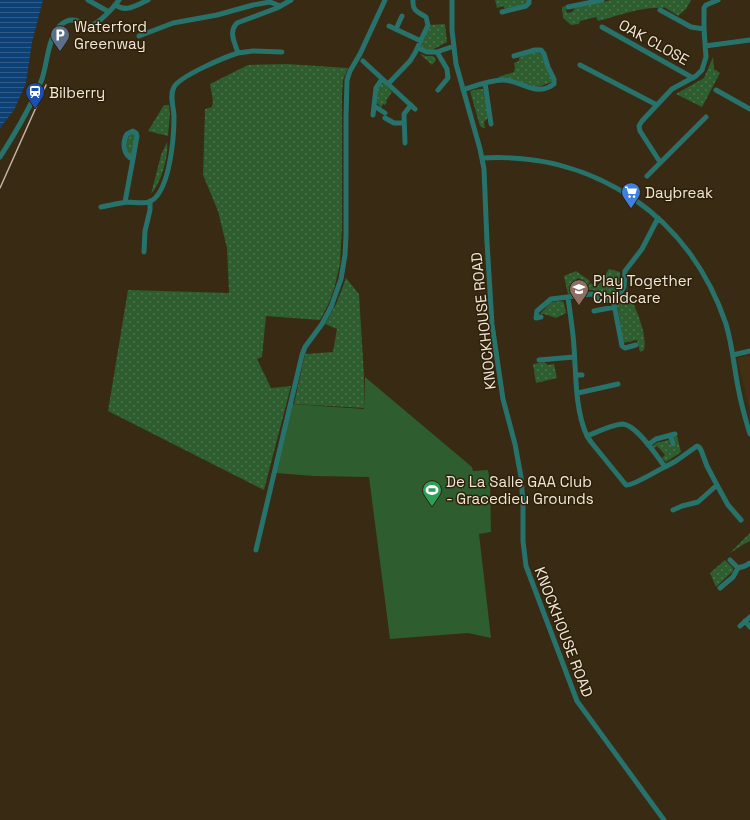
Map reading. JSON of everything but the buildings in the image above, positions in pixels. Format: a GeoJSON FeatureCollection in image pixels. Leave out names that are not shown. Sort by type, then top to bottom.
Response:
{"type":"FeatureCollection","features":[{"type":"Feature","properties":{"kind":"street"},"geometry":{"type":"LineString","coordinates":[[88,0],[109,12]]}},
{"type":"Feature","properties":{"kind":"street"},"geometry":{"type":"LineString","coordinates":[[0,157],[25,115],[37,90],[56,30],[60,25],[66,21],[73,20],[90,25],[109,12],[117,2],[123,9],[127,9],[148,0]]}},
{"type":"Feature","properties":{"kind":"street"},"geometry":{"type":"LineString","coordinates":[[238,53],[232,33],[235,25],[291,0]]}},
{"type":"Feature","properties":{"kind":"street"},"geometry":{"type":"LineString","coordinates":[[256,550],[302,355],[305,347],[324,320],[339,286],[344,263],[346,241],[347,80],[385,0]]}},
{"type":"Feature","properties":{"kind":"street"},"geometry":{"type":"LineString","coordinates":[[388,84],[410,61],[418,48],[428,23],[426,18],[414,9],[414,0]]}},
{"type":"Feature","properties":{"kind":"street","name":"KNOCKHOUSE ROAD"},"geometry":{"type":"LineString","coordinates":[[452,0],[454,46],[463,90],[483,158],[485,173],[492,324],[503,399],[515,444],[521,477],[523,541],[526,566],[577,701],[664,820]]}},
{"type":"Feature","properties":{"kind":"street"},"geometry":{"type":"LineString","coordinates":[[502,12],[526,6],[529,3],[529,0]]}},
{"type":"Feature","properties":{"kind":"street"},"geometry":{"type":"LineString","coordinates":[[568,8],[602,0]]}},
{"type":"Feature","properties":{"kind":"street"},"geometry":{"type":"LineString","coordinates":[[660,162],[639,130],[641,123],[672,89],[694,78],[700,73],[706,60],[704,9],[706,5],[718,0]]}},
{"type":"Feature","properties":{"kind":"street"},"geometry":{"type":"LineString","coordinates":[[139,36],[178,22],[217,15],[253,4],[270,2],[280,6]]}},
{"type":"Feature","properties":{"kind":"street"},"geometry":{"type":"LineString","coordinates":[[660,10],[689,26],[704,29]]}},
{"type":"Feature","properties":{"kind":"street"},"geometry":{"type":"LineString","coordinates":[[396,29],[402,16]]}},
{"type":"Feature","properties":{"kind":"street"},"geometry":{"type":"LineString","coordinates":[[389,26],[421,41]]}},
{"type":"Feature","properties":{"kind":"street","name":"OAK CLOSE"},"geometry":{"type":"LineString","coordinates":[[602,27],[694,78]]}},
{"type":"Feature","properties":{"kind":"street"},"geometry":{"type":"LineString","coordinates":[[705,46],[750,40]]}},
{"type":"Feature","properties":{"kind":"street"},"geometry":{"type":"LineString","coordinates":[[418,48],[427,52],[438,52],[454,46]]}},
{"type":"Feature","properties":{"kind":"street"},"geometry":{"type":"LineString","coordinates":[[463,90],[497,81],[507,81],[533,90],[554,84],[554,79],[541,50],[535,50],[514,56]]}},
{"type":"Feature","properties":{"kind":"street"},"geometry":{"type":"LineString","coordinates":[[144,252],[145,231],[150,202],[160,191],[165,180],[169,162],[174,126],[172,96],[176,85],[184,78],[238,53],[253,51],[282,52]]}},
{"type":"Feature","properties":{"kind":"street"},"geometry":{"type":"LineString","coordinates":[[438,52],[448,69],[449,74],[447,80],[438,90]]}},
{"type":"Feature","properties":{"kind":"street"},"geometry":{"type":"LineString","coordinates":[[363,61],[415,109]]}},
{"type":"Feature","properties":{"kind":"street"},"geometry":{"type":"LineString","coordinates":[[580,65],[657,105]]}},
{"type":"Feature","properties":{"kind":"street"},"geometry":{"type":"LineString","coordinates":[[373,115],[376,86],[382,78]]}},
{"type":"Feature","properties":{"kind":"street"},"geometry":{"type":"LineString","coordinates":[[485,84],[491,124]]}},
{"type":"Feature","properties":{"kind":"street"},"geometry":{"type":"LineString","coordinates":[[716,90],[750,109]]}},
{"type":"Feature","properties":{"kind":"street"},"geometry":{"type":"LineString","coordinates":[[405,143],[404,112],[411,105]]}},
{"type":"Feature","properties":{"kind":"street"},"geometry":{"type":"LineString","coordinates":[[374,106],[394,122],[404,123]]}},
{"type":"Feature","properties":{"kind":"street"},"geometry":{"type":"LineString","coordinates":[[647,176],[706,117]]}},
{"type":"Feature","properties":{"kind":"street"},"geometry":{"type":"LineString","coordinates":[[125,202],[133,159],[137,136],[133,131],[127,134],[124,144],[127,156],[133,159]]}},
{"type":"Feature","properties":{"kind":"street"},"geometry":{"type":"LineString","coordinates":[[483,158],[533,160],[556,164],[580,171],[621,191],[641,204],[658,218],[681,242],[705,275],[722,312],[733,355],[740,400],[750,434]]}},
{"type":"Feature","properties":{"kind":"street"},"geometry":{"type":"LineString","coordinates":[[101,207],[125,202],[150,202]]}},
{"type":"Feature","properties":{"kind":"street"},"geometry":{"type":"LineString","coordinates":[[541,317],[536,318],[537,312],[552,299],[593,294],[602,301],[613,299],[621,292],[624,284],[625,271],[642,249],[658,218]]}},
{"type":"Feature","properties":{"kind":"street"},"geometry":{"type":"LineString","coordinates":[[577,284],[582,288],[585,294]]}},
{"type":"Feature","properties":{"kind":"street"},"geometry":{"type":"LineString","coordinates":[[568,297],[581,419],[590,442],[626,485],[665,467],[697,446],[699,447],[707,466],[728,505],[740,520]]}},
{"type":"Feature","properties":{"kind":"street"},"geometry":{"type":"LineString","coordinates":[[613,299],[622,346],[626,348],[636,345]]}},
{"type":"Feature","properties":{"kind":"street"},"geometry":{"type":"LineString","coordinates":[[594,311],[615,307]]}},
{"type":"Feature","properties":{"kind":"street"},"geometry":{"type":"LineString","coordinates":[[733,355],[750,351]]}},
{"type":"Feature","properties":{"kind":"street"},"geometry":{"type":"LineString","coordinates":[[539,360],[549,362],[574,357]]}},
{"type":"Feature","properties":{"kind":"street"},"geometry":{"type":"LineString","coordinates":[[576,375],[582,375]]}},
{"type":"Feature","properties":{"kind":"street"},"geometry":{"type":"LineString","coordinates":[[578,393],[618,384]]}},
{"type":"Feature","properties":{"kind":"street"},"geometry":{"type":"LineString","coordinates":[[587,436],[624,424],[635,430],[665,467]]}},
{"type":"Feature","properties":{"kind":"street"},"geometry":{"type":"LineString","coordinates":[[648,445],[656,439],[673,435],[672,444]]}},
{"type":"Feature","properties":{"kind":"street"},"geometry":{"type":"LineString","coordinates":[[673,510],[698,502],[717,485]]}},
{"type":"Feature","properties":{"kind":"street"},"geometry":{"type":"LineString","coordinates":[[730,560],[738,568]]}},
{"type":"Feature","properties":{"kind":"street"},"geometry":{"type":"LineString","coordinates":[[738,568],[750,563]]}},
{"type":"Feature","properties":{"kind":"street"},"geometry":{"type":"LineString","coordinates":[[720,588],[734,577],[738,568]]}},
{"type":"Feature","properties":{"kind":"street"},"geometry":{"type":"LineString","coordinates":[[740,626],[748,619],[750,627]]}},
{"type":"Feature","properties":{"kind":"shaded area"},"geometry":{"type":"Polygon","coordinates":[[[750,355],[750,412],[737,358],[750,355]]]}},
{"type":"Feature","properties":{"kind":"green space"},"geometry":{"type":"Polygon","coordinates":[[[495,0],[527,0],[525,4],[505,9],[503,6],[497,8],[495,0]]]}},
{"type":"Feature","properties":{"kind":"green space"},"geometry":{"type":"Polygon","coordinates":[[[611,0],[691,0],[686,9],[678,16],[664,7],[647,8],[598,21],[596,17],[580,21],[579,24],[571,25],[563,18],[562,7],[565,6],[567,13],[572,12],[575,8],[611,0]]]}},
{"type":"Feature","properties":{"kind":"green space"},"geometry":{"type":"Polygon","coordinates":[[[445,24],[447,42],[433,50],[428,50],[421,47],[430,25],[445,24]]]}},
{"type":"Feature","properties":{"kind":"green space"},"geometry":{"type":"Polygon","coordinates":[[[537,51],[542,55],[552,78],[552,82],[535,88],[498,77],[514,72],[514,63],[519,61],[519,58],[537,51]]]}},
{"type":"Feature","properties":{"kind":"green space"},"geometry":{"type":"Polygon","coordinates":[[[420,54],[433,56],[436,60],[432,65],[420,54]]]}},
{"type":"Feature","properties":{"kind":"green space"},"geometry":{"type":"Polygon","coordinates":[[[713,57],[714,69],[720,73],[702,107],[676,94],[704,78],[713,57]]]}},
{"type":"Feature","properties":{"kind":"green space"},"geometry":{"type":"Polygon","coordinates":[[[287,64],[348,68],[343,80],[342,95],[342,228],[340,264],[334,289],[320,320],[266,316],[262,357],[257,359],[271,388],[291,386],[264,490],[108,411],[128,290],[229,293],[227,248],[218,211],[203,175],[205,109],[212,107],[213,101],[210,84],[248,65],[287,64]]]}},
{"type":"Feature","properties":{"kind":"green space"},"geometry":{"type":"Polygon","coordinates":[[[384,83],[392,92],[385,105],[383,104],[381,108],[377,103],[378,88],[384,83]]]}},
{"type":"Feature","properties":{"kind":"green space"},"geometry":{"type":"Polygon","coordinates":[[[483,89],[487,106],[488,118],[484,122],[485,128],[480,126],[470,91],[483,89]]]}},
{"type":"Feature","properties":{"kind":"green space"},"geometry":{"type":"Polygon","coordinates":[[[164,105],[169,105],[170,114],[168,136],[148,131],[164,105]]]}},
{"type":"Feature","properties":{"kind":"green space"},"geometry":{"type":"Polygon","coordinates":[[[134,133],[136,135],[132,154],[130,156],[126,143],[128,137],[134,133]]]}},
{"type":"Feature","properties":{"kind":"green space"},"geometry":{"type":"Polygon","coordinates":[[[167,142],[167,154],[164,169],[155,189],[151,194],[161,155],[167,142]]]}},
{"type":"Feature","properties":{"kind":"green space"},"geometry":{"type":"Polygon","coordinates":[[[609,269],[620,272],[620,284],[617,291],[604,297],[594,290],[586,290],[590,283],[597,287],[609,269]]]}},
{"type":"Feature","properties":{"kind":"green space"},"geometry":{"type":"Polygon","coordinates":[[[576,271],[590,281],[588,285],[578,278],[572,287],[578,292],[568,294],[564,276],[576,271]]]}},
{"type":"Feature","properties":{"kind":"green space"},"geometry":{"type":"Polygon","coordinates":[[[346,278],[359,294],[364,376],[364,408],[294,404],[305,354],[333,352],[337,329],[325,324],[337,302],[346,278]]]}},
{"type":"Feature","properties":{"kind":"green space"},"geometry":{"type":"Polygon","coordinates":[[[627,289],[640,319],[644,336],[644,350],[640,352],[637,340],[623,343],[617,303],[625,294],[627,289]]]}},
{"type":"Feature","properties":{"kind":"green space"},"geometry":{"type":"Polygon","coordinates":[[[562,301],[564,303],[566,313],[556,318],[540,314],[551,302],[562,301]]]}},
{"type":"Feature","properties":{"kind":"green space"},"geometry":{"type":"Polygon","coordinates":[[[544,362],[548,365],[554,364],[557,378],[536,383],[533,364],[544,362]]]}},
{"type":"Feature","properties":{"kind":"green space","name":"De La Salle GAA Club - Gracedieu Grounds"},"geometry":{"type":"Polygon","coordinates":[[[365,377],[472,467],[473,471],[488,470],[490,482],[491,532],[479,534],[491,638],[468,633],[390,639],[369,477],[314,476],[275,473],[292,404],[364,409],[365,377]]]}},
{"type":"Feature","properties":{"kind":"green space"},"geometry":{"type":"Polygon","coordinates":[[[677,436],[681,452],[666,462],[662,458],[665,455],[657,446],[654,448],[653,446],[656,443],[669,440],[670,445],[674,444],[673,437],[677,436]]]}},
{"type":"Feature","properties":{"kind":"green space"},"geometry":{"type":"Polygon","coordinates":[[[750,533],[750,541],[730,553],[750,533]]]}},
{"type":"Feature","properties":{"kind":"green space"},"geometry":{"type":"Polygon","coordinates":[[[725,560],[733,568],[733,571],[716,587],[710,573],[725,560]]]}},
{"type":"Feature","properties":{"kind":"water"},"geometry":{"type":"Polygon","coordinates":[[[0,0],[43,0],[32,42],[26,83],[14,110],[0,128],[0,0]]]}},
{"type":"Feature","properties":{"kind":"railway"},"geometry":{"type":"LineString","coordinates":[[0,188],[46,85]]}},
{"type":"Feature","properties":{"kind":"place","name":"Waterford Greenway"},"geometry":{"type":"Point","coordinates":[60,52]}},
{"type":"Feature","properties":{"kind":"place","name":"Bilberry"},"geometry":{"type":"Point","coordinates":[35,109]}},
{"type":"Feature","properties":{"kind":"place","name":"Daybreak"},"geometry":{"type":"Point","coordinates":[631,209]}},
{"type":"Feature","properties":{"kind":"place","name":"Play Together Childcare"},"geometry":{"type":"Point","coordinates":[579,306]}},
{"type":"Feature","properties":{"kind":"place","name":"De La Salle GAA Club - Gracedieu Grounds"},"geometry":{"type":"Point","coordinates":[432,507]}}]}
